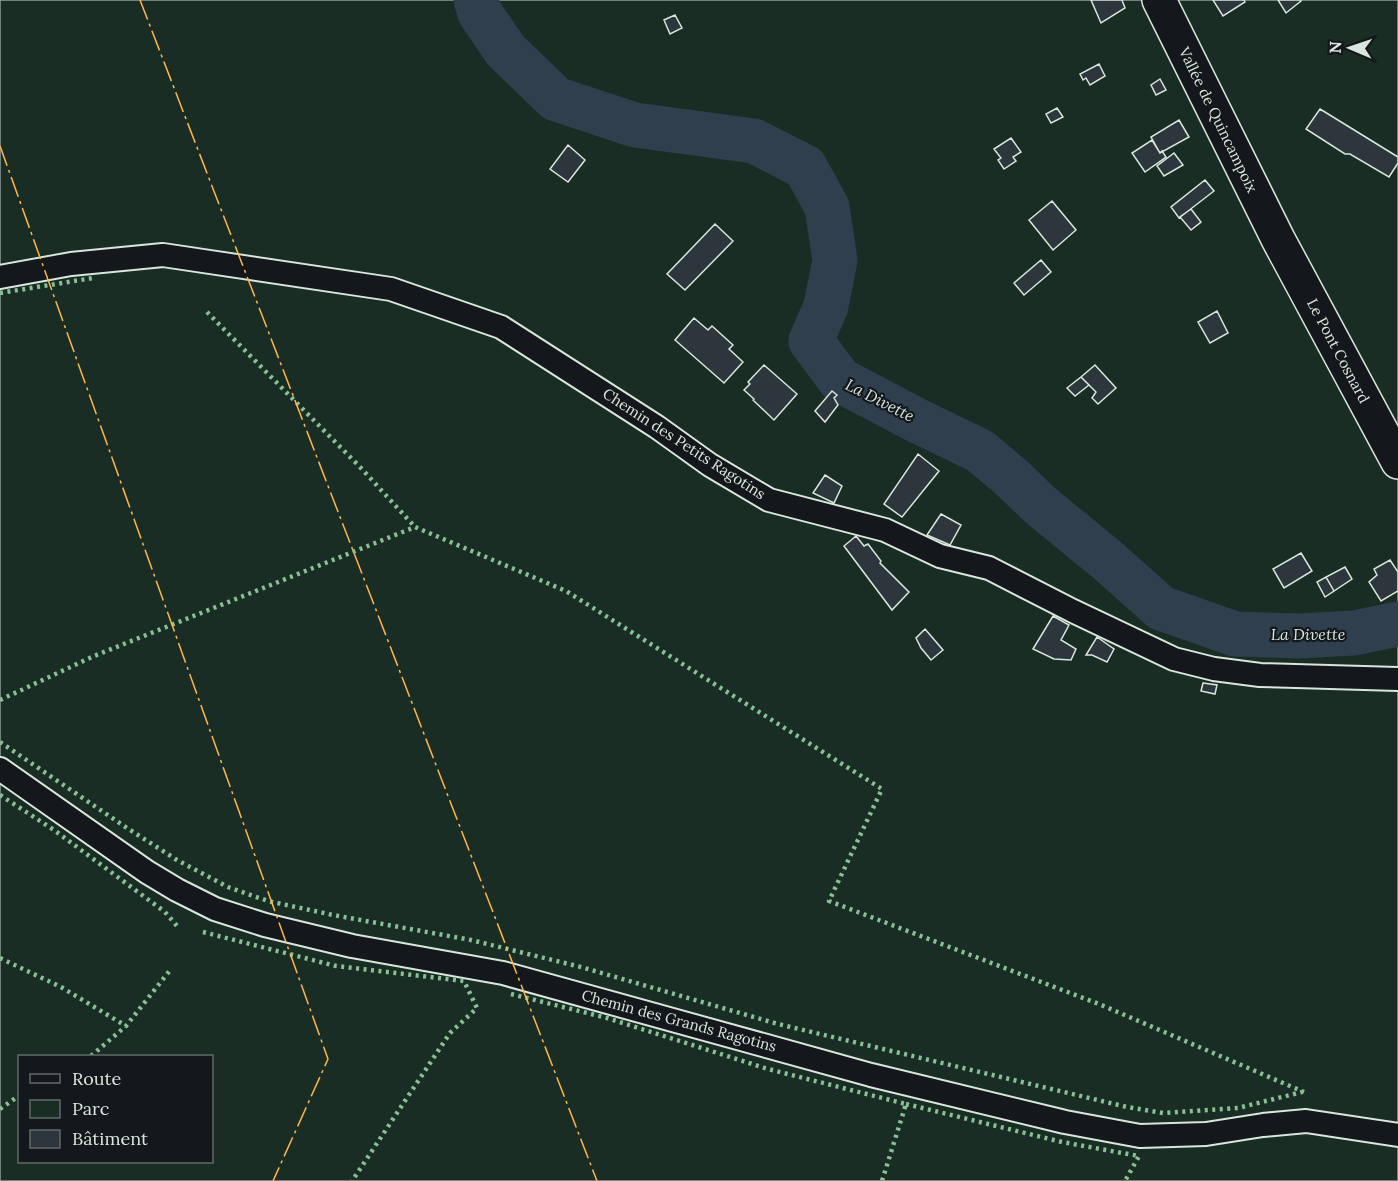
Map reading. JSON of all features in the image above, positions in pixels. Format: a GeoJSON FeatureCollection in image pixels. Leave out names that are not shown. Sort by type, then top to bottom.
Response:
{"type":"FeatureCollection","features":[{"type":"Feature","properties":{"kind":"main road","name":"Vallée de Quincampoix"},"geometry":{"type":"LineString","coordinates":[[1159,0],[1278,239]]}},
{"type":"Feature","properties":{"kind":"main road","name":"Le Pont Cosnard"},"geometry":{"type":"LineString","coordinates":[[1278,239],[1398,462]]}},
{"type":"Feature","properties":{"kind":"street","name":"Chemin des Petits Ragotins"},"geometry":{"type":"LineString","coordinates":[[0,277],[71,264],[164,255],[391,289],[501,327],[657,427],[710,465],[769,500],[885,530],[940,556],[989,568],[1174,659],[1214,669],[1260,675],[1398,680]]}},
{"type":"Feature","properties":{"kind":"street","name":"Chemin des Grands Ragotins"},"geometry":{"type":"LineString","coordinates":[[0,769],[138,866],[177,890],[215,909],[265,925],[352,946],[503,973],[871,1075],[1065,1122],[1140,1136],[1206,1134],[1306,1121],[1398,1135]]}},
{"type":"Feature","properties":{"kind":"green space"},"geometry":{"type":"Polygon","coordinates":[[[0,0],[1398,0],[1398,1181],[0,1181],[0,0]]]}},
{"type":"Feature","properties":{"kind":"building"},"geometry":{"type":"Polygon","coordinates":[[[1091,0],[1122,0],[1125,8],[1101,23],[1091,0]]]}},
{"type":"Feature","properties":{"kind":"building"},"geometry":{"type":"Polygon","coordinates":[[[1213,0],[1244,0],[1245,2],[1223,16],[1213,0]]]}},
{"type":"Feature","properties":{"kind":"building"},"geometry":{"type":"Polygon","coordinates":[[[1278,0],[1300,0],[1301,1],[1286,13],[1278,0]]]}},
{"type":"Feature","properties":{"kind":"building"},"geometry":{"type":"Polygon","coordinates":[[[675,15],[682,28],[670,34],[664,20],[675,15]]]}},
{"type":"Feature","properties":{"kind":"building"},"geometry":{"type":"Polygon","coordinates":[[[1099,64],[1105,76],[1090,85],[1086,78],[1083,80],[1080,74],[1099,64]]]}},
{"type":"Feature","properties":{"kind":"building"},"geometry":{"type":"Polygon","coordinates":[[[1160,79],[1166,90],[1156,95],[1151,85],[1160,79]]]}},
{"type":"Feature","properties":{"kind":"building"},"geometry":{"type":"Polygon","coordinates":[[[1057,108],[1063,117],[1051,123],[1046,114],[1057,108]]]}},
{"type":"Feature","properties":{"kind":"building"},"geometry":{"type":"Polygon","coordinates":[[[1320,109],[1398,157],[1398,163],[1389,177],[1350,154],[1345,154],[1306,129],[1320,109]]]}},
{"type":"Feature","properties":{"kind":"building"},"geometry":{"type":"Polygon","coordinates":[[[1179,120],[1189,137],[1160,153],[1151,137],[1179,120]]]}},
{"type":"Feature","properties":{"kind":"building"},"geometry":{"type":"Polygon","coordinates":[[[1011,138],[1021,152],[1013,157],[1016,161],[1004,169],[998,160],[1001,158],[994,149],[1011,138]]]}},
{"type":"Feature","properties":{"kind":"building"},"geometry":{"type":"Polygon","coordinates":[[[1152,140],[1160,153],[1162,151],[1166,157],[1145,172],[1132,153],[1152,140]]]}},
{"type":"Feature","properties":{"kind":"building"},"geometry":{"type":"Polygon","coordinates":[[[568,145],[585,160],[568,182],[550,169],[568,145]]]}},
{"type":"Feature","properties":{"kind":"building"},"geometry":{"type":"Polygon","coordinates":[[[1174,153],[1183,165],[1164,176],[1157,166],[1174,153]]]}},
{"type":"Feature","properties":{"kind":"building"},"geometry":{"type":"Polygon","coordinates":[[[1205,180],[1214,191],[1179,218],[1171,207],[1205,180]]]}},
{"type":"Feature","properties":{"kind":"building"},"geometry":{"type":"Polygon","coordinates":[[[1052,201],[1076,230],[1053,250],[1029,220],[1052,201]]]}},
{"type":"Feature","properties":{"kind":"building"},"geometry":{"type":"Polygon","coordinates":[[[1191,209],[1201,222],[1191,230],[1180,217],[1191,209]]]}},
{"type":"Feature","properties":{"kind":"building"},"geometry":{"type":"Polygon","coordinates":[[[715,224],[733,241],[685,290],[667,274],[715,224]]]}},
{"type":"Feature","properties":{"kind":"building"},"geometry":{"type":"Polygon","coordinates":[[[1041,260],[1051,272],[1024,295],[1014,283],[1041,260]]]}},
{"type":"Feature","properties":{"kind":"building"},"geometry":{"type":"Polygon","coordinates":[[[1217,311],[1228,333],[1210,343],[1198,322],[1217,311]]]}},
{"type":"Feature","properties":{"kind":"building"},"geometry":{"type":"Polygon","coordinates":[[[694,318],[708,330],[712,326],[733,345],[729,349],[743,362],[724,383],[675,340],[694,318]]]}},
{"type":"Feature","properties":{"kind":"building"},"geometry":{"type":"Polygon","coordinates":[[[764,365],[797,394],[774,420],[744,390],[750,384],[748,382],[764,365]]]}},
{"type":"Feature","properties":{"kind":"building"},"geometry":{"type":"Polygon","coordinates":[[[1095,365],[1116,388],[1098,404],[1092,398],[1096,392],[1081,377],[1095,365]]]}},
{"type":"Feature","properties":{"kind":"building"},"geometry":{"type":"Polygon","coordinates":[[[1081,377],[1089,385],[1075,396],[1067,388],[1081,377]]]}},
{"type":"Feature","properties":{"kind":"building"},"geometry":{"type":"Polygon","coordinates":[[[832,391],[837,395],[834,398],[838,405],[825,422],[815,411],[832,391]]]}},
{"type":"Feature","properties":{"kind":"building"},"geometry":{"type":"Polygon","coordinates":[[[918,454],[939,471],[902,517],[884,504],[918,454]]]}},
{"type":"Feature","properties":{"kind":"building"},"geometry":{"type":"Polygon","coordinates":[[[825,475],[842,486],[834,503],[813,493],[825,475]]]}},
{"type":"Feature","properties":{"kind":"building"},"geometry":{"type":"Polygon","coordinates":[[[941,514],[961,525],[950,545],[927,535],[941,514]]]}},
{"type":"Feature","properties":{"kind":"building"},"geometry":{"type":"Polygon","coordinates":[[[856,536],[864,546],[868,544],[881,561],[880,563],[909,592],[892,610],[844,546],[856,536]]]}},
{"type":"Feature","properties":{"kind":"building"},"geometry":{"type":"Polygon","coordinates":[[[1301,553],[1312,571],[1284,588],[1273,569],[1301,553]]]}},
{"type":"Feature","properties":{"kind":"building"},"geometry":{"type":"Polygon","coordinates":[[[1390,560],[1398,572],[1398,591],[1381,601],[1369,582],[1377,575],[1374,569],[1390,560]]]}},
{"type":"Feature","properties":{"kind":"building"},"geometry":{"type":"Polygon","coordinates":[[[1345,567],[1352,579],[1334,591],[1326,577],[1345,567]]]}},
{"type":"Feature","properties":{"kind":"building"},"geometry":{"type":"Polygon","coordinates":[[[1326,577],[1334,591],[1325,597],[1317,582],[1326,577]]]}},
{"type":"Feature","properties":{"kind":"building"},"geometry":{"type":"Polygon","coordinates":[[[1053,616],[1069,625],[1061,640],[1076,649],[1071,660],[1054,659],[1033,649],[1053,616]]]}},
{"type":"Feature","properties":{"kind":"building"},"geometry":{"type":"Polygon","coordinates":[[[925,629],[943,650],[931,660],[916,638],[925,629]]]}},
{"type":"Feature","properties":{"kind":"building"},"geometry":{"type":"Polygon","coordinates":[[[1097,637],[1114,649],[1107,662],[1092,655],[1086,655],[1097,637]]]}},
{"type":"Feature","properties":{"kind":"building"},"geometry":{"type":"Polygon","coordinates":[[[1203,683],[1217,685],[1215,694],[1201,691],[1203,683]]]}},
{"type":"Feature","properties":{"kind":"waterway","name":"La Divette"},"geometry":{"type":"LineString","coordinates":[[476,0],[480,13],[506,51],[556,99],[635,125],[754,141],[805,167],[827,207],[835,260],[826,306],[811,341],[840,380],[980,451],[1161,608],[1235,634],[1298,636],[1354,633],[1398,624]]}},
{"type":"Feature","properties":{"kind":"hedge"},"geometry":{"type":"LineString","coordinates":[[0,293],[93,278]]}},
{"type":"Feature","properties":{"kind":"hedge"},"geometry":{"type":"LineString","coordinates":[[207,312],[360,467],[415,527]]}},
{"type":"Feature","properties":{"kind":"hedge"},"geometry":{"type":"LineString","coordinates":[[0,700],[94,656],[415,527],[566,591],[882,789],[829,901],[1099,1004],[1304,1092]]}},
{"type":"Feature","properties":{"kind":"hedge"},"geometry":{"type":"LineString","coordinates":[[0,742],[177,860],[228,887],[268,901],[471,940],[581,967],[778,1024],[1127,1107],[1163,1113],[1238,1108],[1302,1092]]}},
{"type":"Feature","properties":{"kind":"hedge"},"geometry":{"type":"LineString","coordinates":[[0,795],[54,830],[165,912],[177,926]]}},
{"type":"Feature","properties":{"kind":"hedge"},"geometry":{"type":"LineString","coordinates":[[203,932],[336,966],[464,981],[477,1008],[450,1033],[352,1181]]}},
{"type":"Feature","properties":{"kind":"hedge"},"geometry":{"type":"LineString","coordinates":[[0,958],[61,987],[126,1026]]}},
{"type":"Feature","properties":{"kind":"hedge"},"geometry":{"type":"LineString","coordinates":[[92,1055],[126,1026],[171,969]]}},
{"type":"Feature","properties":{"kind":"hedge"},"geometry":{"type":"LineString","coordinates":[[511,994],[607,1018],[768,1069],[906,1104],[882,1181]]}},
{"type":"Feature","properties":{"kind":"hedge"},"geometry":{"type":"LineString","coordinates":[[0,1109],[18,1096]]}},
{"type":"Feature","properties":{"kind":"hedge"},"geometry":{"type":"LineString","coordinates":[[906,1104],[1062,1142],[1139,1156],[1125,1181]]}},
{"type":"Feature","properties":{"kind":"power"},"geometry":{"type":"LineString","coordinates":[[140,0],[597,1181]]}},
{"type":"Feature","properties":{"kind":"power"},"geometry":{"type":"LineString","coordinates":[[0,146],[328,1059],[273,1181]]}}]}
